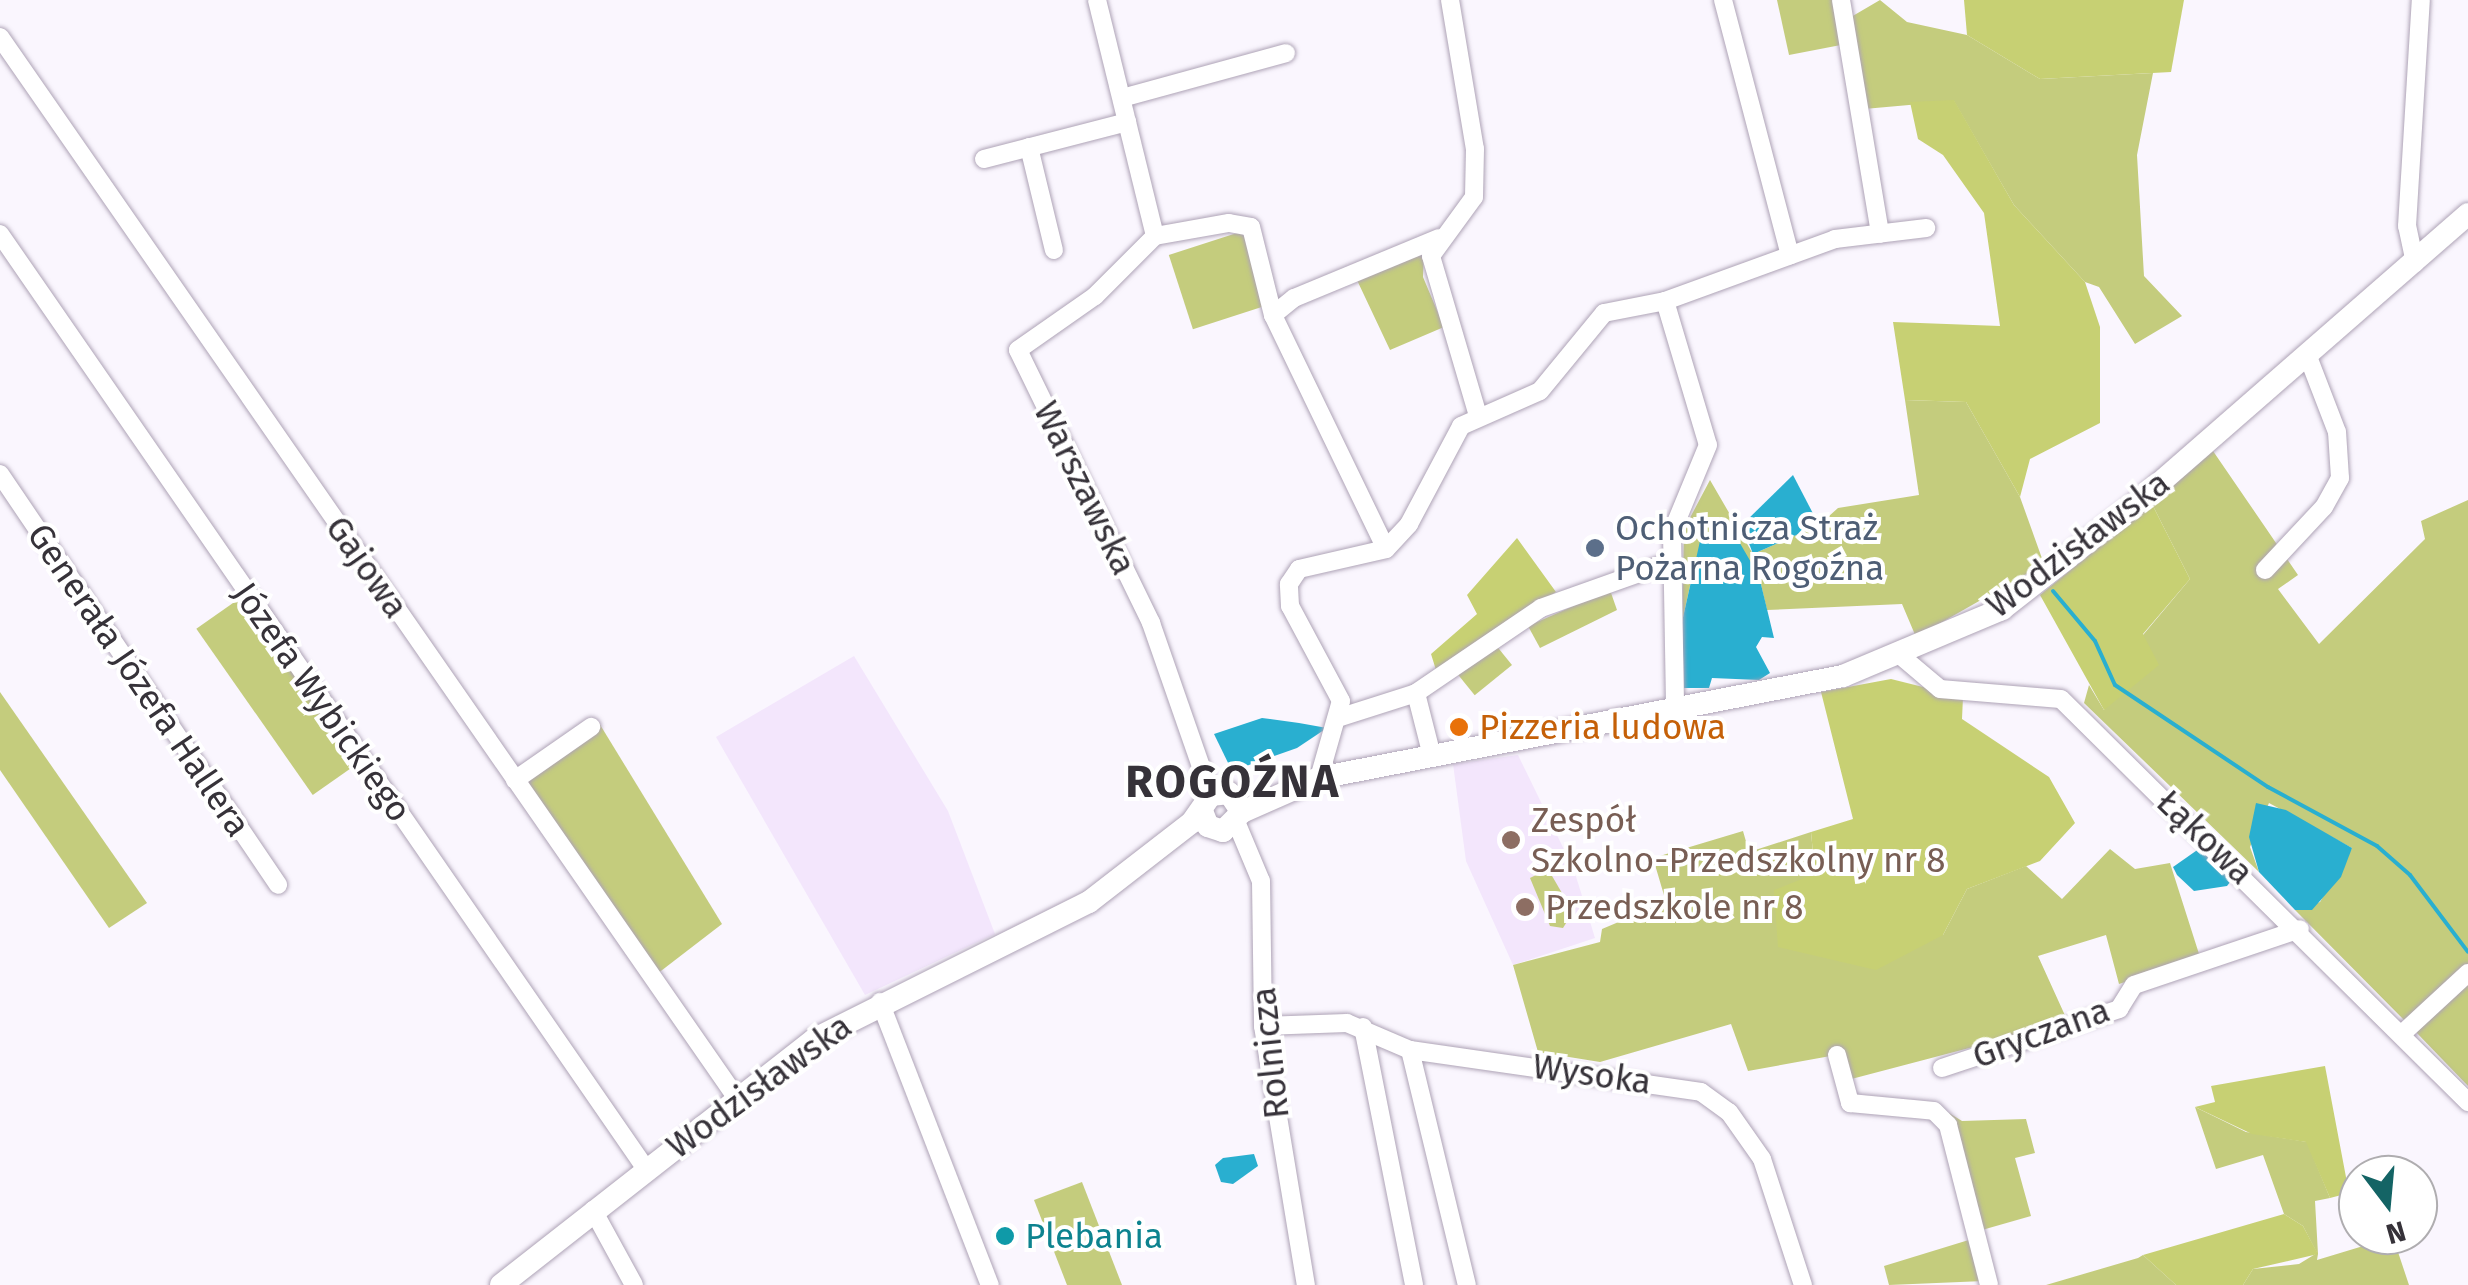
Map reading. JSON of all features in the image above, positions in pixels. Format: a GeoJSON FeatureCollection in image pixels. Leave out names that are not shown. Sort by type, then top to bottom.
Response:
{"type":"FeatureCollection","features":[{"type":"Feature","properties":{"kind":"main road","name":"Wodzisławska"},"geometry":{"type":"LineString","coordinates":[[502,1285],[736,1097],[880,1002],[1047,926],[1144,863],[1208,812],[1238,811],[1319,778],[1843,676],[1901,656],[2002,609],[2050,574],[2308,357],[2468,214]]}},
{"type":"Feature","properties":{"kind":"main road"},"geometry":{"type":"LineString","coordinates":[[1208,812],[1238,811]]}},
{"type":"Feature","properties":{"kind":"street"},"geometry":{"type":"LineString","coordinates":[[1096,0],[1154,236],[1229,223],[1251,228],[1273,315],[1386,549]]}},
{"type":"Feature","properties":{"kind":"street"},"geometry":{"type":"LineString","coordinates":[[1273,315],[1294,298],[1439,238],[1474,197],[1475,149],[1450,0]]}},
{"type":"Feature","properties":{"kind":"street"},"geometry":{"type":"LineString","coordinates":[[1723,0],[1790,255]]}},
{"type":"Feature","properties":{"kind":"street"},"geometry":{"type":"LineString","coordinates":[[1841,0],[1880,234]]}},
{"type":"Feature","properties":{"kind":"street"},"geometry":{"type":"LineString","coordinates":[[2414,263],[2407,226],[2421,0]]}},
{"type":"Feature","properties":{"kind":"street","name":"Gajowa"},"geometry":{"type":"LineString","coordinates":[[0,37],[736,1097]]}},
{"type":"Feature","properties":{"kind":"street"},"geometry":{"type":"LineString","coordinates":[[1122,98],[1286,52]]}},
{"type":"Feature","properties":{"kind":"street"},"geometry":{"type":"LineString","coordinates":[[984,158],[1128,122]]}},
{"type":"Feature","properties":{"kind":"street"},"geometry":{"type":"LineString","coordinates":[[1029,148],[1054,250]]}},
{"type":"Feature","properties":{"kind":"street"},"geometry":{"type":"LineString","coordinates":[[1319,778],[1341,717],[1337,684],[1294,614],[1289,584],[1313,563],[1386,549],[1409,524],[1450,442],[1477,412],[1540,391],[1604,314],[1665,301],[1790,255],[1880,234],[1926,228]]}},
{"type":"Feature","properties":{"kind":"street","name":"Józefa Wybickiego"},"geometry":{"type":"LineString","coordinates":[[0,234],[646,1169]]}},
{"type":"Feature","properties":{"kind":"street","name":"Warszawska"},"geometry":{"type":"LineString","coordinates":[[1154,236],[1095,296],[1018,350],[1151,623],[1208,812]]}},
{"type":"Feature","properties":{"kind":"street"},"geometry":{"type":"LineString","coordinates":[[1439,238],[1433,281],[1477,412]]}},
{"type":"Feature","properties":{"kind":"street"},"geometry":{"type":"LineString","coordinates":[[1665,301],[1708,445],[1672,532],[1674,711]]}},
{"type":"Feature","properties":{"kind":"street"},"geometry":{"type":"LineString","coordinates":[[2266,570],[2324,507],[2340,478],[2336,432],[2308,357]]}},
{"type":"Feature","properties":{"kind":"street","name":"Generała Józefa Hallera"},"geometry":{"type":"LineString","coordinates":[[0,474],[278,886]]}},
{"type":"Feature","properties":{"kind":"street"},"geometry":{"type":"LineString","coordinates":[[1341,717],[1416,694],[1541,608],[1672,561]]}},
{"type":"Feature","properties":{"kind":"street","name":"Łąkowa"},"geometry":{"type":"LineString","coordinates":[[1901,656],[1940,688],[2061,699],[2300,928],[2468,1102]]}},
{"type":"Feature","properties":{"kind":"street"},"geometry":{"type":"LineString","coordinates":[[1416,694],[1432,756]]}},
{"type":"Feature","properties":{"kind":"street"},"geometry":{"type":"LineString","coordinates":[[516,780],[591,727]]}},
{"type":"Feature","properties":{"kind":"street","name":"Rolnicza"},"geometry":{"type":"LineString","coordinates":[[1238,811],[1260,882],[1263,1026],[1306,1285]]}},
{"type":"Feature","properties":{"kind":"street","name":"Gryczana"},"geometry":{"type":"LineString","coordinates":[[1942,1068],[2119,1010],[2134,985],[2300,928]]}},
{"type":"Feature","properties":{"kind":"street"},"geometry":{"type":"LineString","coordinates":[[2404,1032],[2468,973]]}},
{"type":"Feature","properties":{"kind":"street"},"geometry":{"type":"LineString","coordinates":[[880,1002],[990,1285]]}},
{"type":"Feature","properties":{"kind":"street","name":"Wysoka"},"geometry":{"type":"LineString","coordinates":[[1263,1026],[1364,1028],[1410,1050],[1668,1084],[1716,1100],[1762,1159],[1802,1285]]}},
{"type":"Feature","properties":{"kind":"street"},"geometry":{"type":"LineString","coordinates":[[1364,1028],[1414,1285]]}},
{"type":"Feature","properties":{"kind":"street"},"geometry":{"type":"LineString","coordinates":[[1410,1050],[1467,1285]]}},
{"type":"Feature","properties":{"kind":"street"},"geometry":{"type":"LineString","coordinates":[[1837,1054],[1850,1104],[1934,1111],[1948,1125],[1989,1285]]}},
{"type":"Feature","properties":{"kind":"street"},"geometry":{"type":"LineString","coordinates":[[593,1210],[634,1285]]}},
{"type":"Feature","properties":{"kind":"shaded area"},"geometry":{"type":"Polygon","coordinates":[[[854,656],[948,811],[995,934],[865,995],[716,737],[854,656]]]}},
{"type":"Feature","properties":{"kind":"shaded area","name":"Zespół Szkolno-Przedszkolny nr 8"},"geometry":{"type":"Polygon","coordinates":[[[1518,755],[1574,870],[1595,938],[1513,965],[1466,861],[1453,764],[1518,755]]]}},
{"type":"Feature","properties":{"kind":"green space"},"geometry":{"type":"Polygon","coordinates":[[[1777,0],[1838,0],[1846,44],[1789,55],[1777,0]]]}},
{"type":"Feature","properties":{"kind":"green space"},"geometry":{"type":"Polygon","coordinates":[[[1880,0],[1907,22],[1967,35],[2040,79],[2153,73],[2137,155],[2144,276],[2182,316],[2135,344],[2099,287],[2085,282],[2014,205],[1954,101],[1864,109],[1851,17],[1880,0]]]}},
{"type":"Feature","properties":{"kind":"green space"},"geometry":{"type":"Polygon","coordinates":[[[1964,0],[2184,0],[2171,72],[2040,79],[1967,35],[1964,0]]]}},
{"type":"Feature","properties":{"kind":"green space"},"geometry":{"type":"Polygon","coordinates":[[[1954,100],[2014,205],[2085,282],[2100,327],[2100,423],[2030,459],[2020,497],[1966,402],[1905,400],[1893,322],[2000,326],[1984,213],[1943,155],[1918,139],[1910,102],[1954,100]]]}},
{"type":"Feature","properties":{"kind":"green space"},"geometry":{"type":"Polygon","coordinates":[[[1243,231],[1267,305],[1193,329],[1169,255],[1243,231]]]}},
{"type":"Feature","properties":{"kind":"green space"},"geometry":{"type":"Polygon","coordinates":[[[1424,251],[1423,277],[1444,327],[1390,350],[1356,278],[1424,251]]]}},
{"type":"Feature","properties":{"kind":"green space"},"geometry":{"type":"Polygon","coordinates":[[[1905,400],[1966,402],[2020,497],[2044,564],[1916,637],[1902,604],[1767,610],[1759,576],[1692,577],[1682,622],[1684,529],[1710,480],[1753,554],[1819,525],[1838,508],[1919,495],[1905,400]]]}},
{"type":"Feature","properties":{"kind":"green space"},"geometry":{"type":"Polygon","coordinates":[[[2213,451],[2298,575],[2278,589],[2319,644],[2425,539],[2421,521],[2468,500],[2468,964],[2405,1021],[2295,910],[2320,902],[2352,848],[2269,803],[2250,847],[2259,872],[2084,703],[2089,685],[2104,710],[2143,635],[2190,579],[2152,504],[2213,451]]]}},
{"type":"Feature","properties":{"kind":"green space"},"geometry":{"type":"Polygon","coordinates":[[[2152,504],[2190,579],[2143,634],[2159,665],[2104,710],[2040,595],[2152,504]]]}},
{"type":"Feature","properties":{"kind":"green space"},"geometry":{"type":"Polygon","coordinates":[[[1517,538],[1556,592],[1436,670],[1431,654],[1477,614],[1467,595],[1517,538]]]}},
{"type":"Feature","properties":{"kind":"green space"},"geometry":{"type":"Polygon","coordinates":[[[1610,590],[1617,610],[1540,648],[1528,626],[1610,590]]]}},
{"type":"Feature","properties":{"kind":"green space"},"geometry":{"type":"Polygon","coordinates":[[[243,596],[359,762],[313,795],[196,629],[243,596]]]}},
{"type":"Feature","properties":{"kind":"green space"},"geometry":{"type":"Polygon","coordinates":[[[1495,644],[1512,665],[1475,695],[1458,674],[1495,644]]]}},
{"type":"Feature","properties":{"kind":"green space"},"geometry":{"type":"Polygon","coordinates":[[[1891,679],[1963,697],[1962,719],[2049,777],[2075,823],[2040,861],[1967,889],[1943,935],[1876,970],[1778,947],[1774,890],[1815,874],[1811,832],[1853,819],[1821,692],[1891,679]]]}},
{"type":"Feature","properties":{"kind":"green space"},"geometry":{"type":"Polygon","coordinates":[[[0,692],[147,903],[109,928],[0,770],[0,692]]]}},
{"type":"Feature","properties":{"kind":"green space"},"geometry":{"type":"Polygon","coordinates":[[[599,723],[722,924],[657,974],[524,783],[599,723]]]}},
{"type":"Feature","properties":{"kind":"green space"},"geometry":{"type":"Polygon","coordinates":[[[1743,831],[1749,852],[1811,832],[1815,874],[1943,935],[1967,889],[2026,866],[2062,899],[2110,849],[2135,869],[2170,863],[2200,957],[2119,984],[2106,935],[2038,956],[2068,1022],[1840,1082],[1836,1055],[1748,1071],[1731,1024],[1600,1062],[1538,1052],[1513,965],[1600,942],[1602,929],[1666,902],[1653,858],[1743,831]]]}},
{"type":"Feature","properties":{"kind":"green space"},"geometry":{"type":"Polygon","coordinates":[[[1548,869],[1573,912],[1563,928],[1550,926],[1530,878],[1548,869]]]}},
{"type":"Feature","properties":{"kind":"green space"},"geometry":{"type":"Polygon","coordinates":[[[2468,977],[2468,1086],[2413,1029],[2468,977]]]}},
{"type":"Feature","properties":{"kind":"green space"},"geometry":{"type":"Polygon","coordinates":[[[2325,1066],[2342,1155],[2338,1155],[2338,1196],[2330,1198],[2306,1142],[2252,1134],[2195,1107],[2215,1102],[2211,1086],[2325,1066]]]}},
{"type":"Feature","properties":{"kind":"green space"},"geometry":{"type":"Polygon","coordinates":[[[2195,1107],[2246,1132],[2307,1142],[2330,1198],[2315,1201],[2318,1254],[2317,1260],[2338,1254],[2399,1255],[2409,1285],[2243,1285],[2253,1269],[2299,1264],[2317,1253],[2303,1226],[2284,1214],[2263,1155],[2216,1169],[2195,1107]]]}},
{"type":"Feature","properties":{"kind":"green space"},"geometry":{"type":"Polygon","coordinates":[[[1949,1113],[1962,1121],[2026,1119],[2035,1153],[2015,1158],[2031,1216],[1982,1230],[1949,1113]]]}},
{"type":"Feature","properties":{"kind":"green space"},"geometry":{"type":"Polygon","coordinates":[[[1082,1182],[1122,1285],[1067,1285],[1034,1200],[1082,1182]]]}},
{"type":"Feature","properties":{"kind":"green space"},"geometry":{"type":"Polygon","coordinates":[[[2284,1214],[2303,1226],[2318,1254],[2253,1269],[2243,1285],[2176,1285],[2143,1255],[2284,1214]]]}},
{"type":"Feature","properties":{"kind":"green space"},"geometry":{"type":"Polygon","coordinates":[[[1972,1239],[1984,1281],[1889,1285],[1884,1266],[1972,1239]]]}},
{"type":"Feature","properties":{"kind":"green space"},"geometry":{"type":"Polygon","coordinates":[[[2143,1255],[2176,1285],[2046,1285],[2138,1258],[2143,1255]]]}},
{"type":"Feature","properties":{"kind":"water"},"geometry":{"type":"Polygon","coordinates":[[[1793,475],[1819,525],[1753,554],[1742,525],[1793,475]]]}},
{"type":"Feature","properties":{"kind":"water"},"geometry":{"type":"Polygon","coordinates":[[[1702,532],[1734,533],[1759,576],[1774,638],[1762,637],[1756,647],[1770,673],[1759,680],[1712,678],[1709,688],[1684,688],[1682,622],[1702,532]]]}},
{"type":"Feature","properties":{"kind":"water"},"geometry":{"type":"Polygon","coordinates":[[[1262,718],[1327,728],[1297,748],[1232,771],[1214,734],[1262,718]]]}},
{"type":"Feature","properties":{"kind":"water"},"geometry":{"type":"Polygon","coordinates":[[[2256,803],[2286,810],[2352,848],[2341,877],[2312,910],[2295,910],[2259,872],[2249,837],[2256,803]]]}},
{"type":"Feature","properties":{"kind":"water"},"geometry":{"type":"Polygon","coordinates":[[[2203,846],[2234,877],[2227,886],[2194,891],[2177,875],[2173,867],[2203,846]]]}},
{"type":"Feature","properties":{"kind":"water"},"geometry":{"type":"Polygon","coordinates":[[[1254,1154],[1258,1166],[1233,1184],[1221,1182],[1215,1165],[1223,1158],[1254,1154]]]}},
{"type":"Feature","properties":{"kind":"waterway"},"geometry":{"type":"LineString","coordinates":[[2053,591],[2095,641],[2115,685],[2268,787],[2377,846],[2410,875],[2468,952]]}},
{"type":"Feature","properties":{"kind":"place","name":"Ochotnicza Straż Pożarna Rogoźna"},"geometry":{"type":"Point","coordinates":[1595,548]}},
{"type":"Feature","properties":{"kind":"place","name":"Pizzeria ludowa"},"geometry":{"type":"Point","coordinates":[1459,727]}},
{"type":"Feature","properties":{"kind":"place","name":"Zespół Szkolno-Przedszkolny nr 8"},"geometry":{"type":"Point","coordinates":[1511,840]}},
{"type":"Feature","properties":{"kind":"place","name":"Przedszkole nr 8"},"geometry":{"type":"Point","coordinates":[1525,907]}},
{"type":"Feature","properties":{"kind":"place","name":"Plebania"},"geometry":{"type":"Point","coordinates":[1005,1236]}},
{"type":"Feature","properties":{"kind":"district","name":"ROGOŹNA"},"geometry":{"type":"Point","coordinates":[1233,783]}}]}
